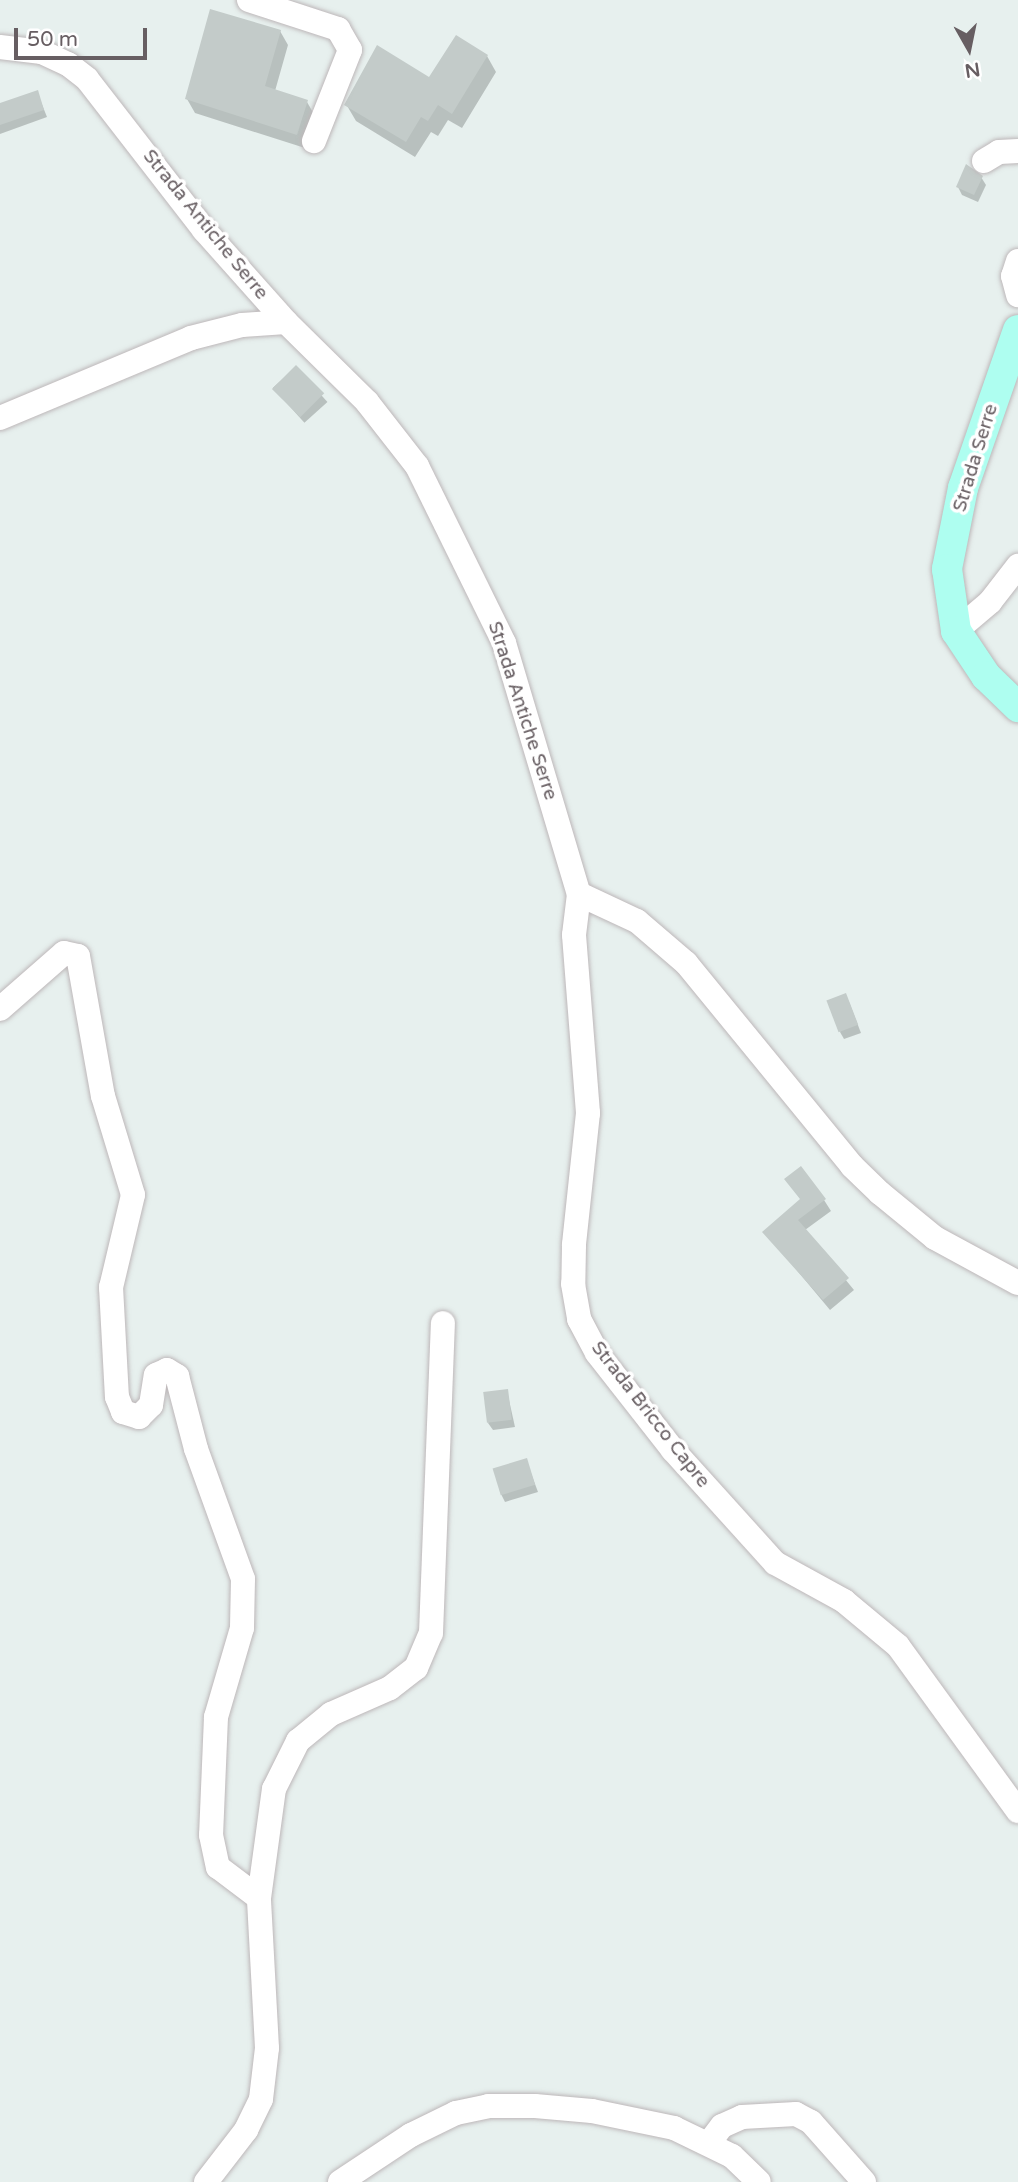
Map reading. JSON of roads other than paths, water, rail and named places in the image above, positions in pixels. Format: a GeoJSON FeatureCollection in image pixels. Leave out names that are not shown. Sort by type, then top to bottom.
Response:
{"type":"FeatureCollection","features":[{"type":"Feature","properties":{"kind":"main road","name":"Strada Serre"},"geometry":{"type":"LineString","coordinates":[[1017,333],[963,488],[947,569],[956,631],[986,676],[1018,707]]}},
{"type":"Feature","properties":{"kind":"street"},"geometry":{"type":"LineString","coordinates":[[249,0],[338,29],[350,50],[314,141]]}},
{"type":"Feature","properties":{"kind":"street","name":"Strada Antiche Serre"},"geometry":{"type":"LineString","coordinates":[[0,47],[42,52],[68,64],[87,79],[204,230],[286,323],[397,437],[442,511],[503,643],[579,894]]}},
{"type":"Feature","properties":{"kind":"street"},"geometry":{"type":"LineString","coordinates":[[984,161],[999,152],[1018,151]]}},
{"type":"Feature","properties":{"kind":"street"},"geometry":{"type":"LineString","coordinates":[[1018,261],[1013,276],[1018,295]]}},
{"type":"Feature","properties":{"kind":"street"},"geometry":{"type":"LineString","coordinates":[[0,418],[191,338],[242,325],[286,323]]}},
{"type":"Feature","properties":{"kind":"street"},"geometry":{"type":"LineString","coordinates":[[956,631],[990,602],[1018,566]]}},
{"type":"Feature","properties":{"kind":"street"},"geometry":{"type":"LineString","coordinates":[[579,894],[637,921],[686,963],[852,1166],[880,1193],[935,1238],[1018,1283]]}},
{"type":"Feature","properties":{"kind":"street","name":"Strada Bricco Capre"},"geometry":{"type":"LineString","coordinates":[[579,894],[574,935],[587,1113],[574,1245],[573,1284],[579,1319],[597,1353],[673,1450],[775,1563],[844,1601],[898,1646],[1018,1811]]}},
{"type":"Feature","properties":{"kind":"street"},"geometry":{"type":"LineString","coordinates":[[0,1009],[64,953],[78,956],[103,1096],[133,1195],[111,1287],[117,1397],[123,1412],[139,1417],[151,1405],[156,1374],[167,1370],[177,1376],[196,1449],[243,1579],[242,1628],[216,1717],[211,1835],[218,1867],[259,1898]]}},
{"type":"Feature","properties":{"kind":"street"},"geometry":{"type":"LineString","coordinates":[[206,2182],[246,2130],[261,2099],[267,2048],[259,1898],[274,1789],[298,1741],[331,1714],[390,1688],[416,1668],[431,1633],[443,1323]]}},
{"type":"Feature","properties":{"kind":"street"},"geometry":{"type":"LineString","coordinates":[[340,2182],[411,2135],[456,2113],[488,2106],[592,2111],[674,2128],[732,2156],[759,2182]]}},
{"type":"Feature","properties":{"kind":"street"},"geometry":{"type":"LineString","coordinates":[[709,2143],[722,2126],[742,2117],[796,2114],[811,2122],[864,2182]]}}]}
